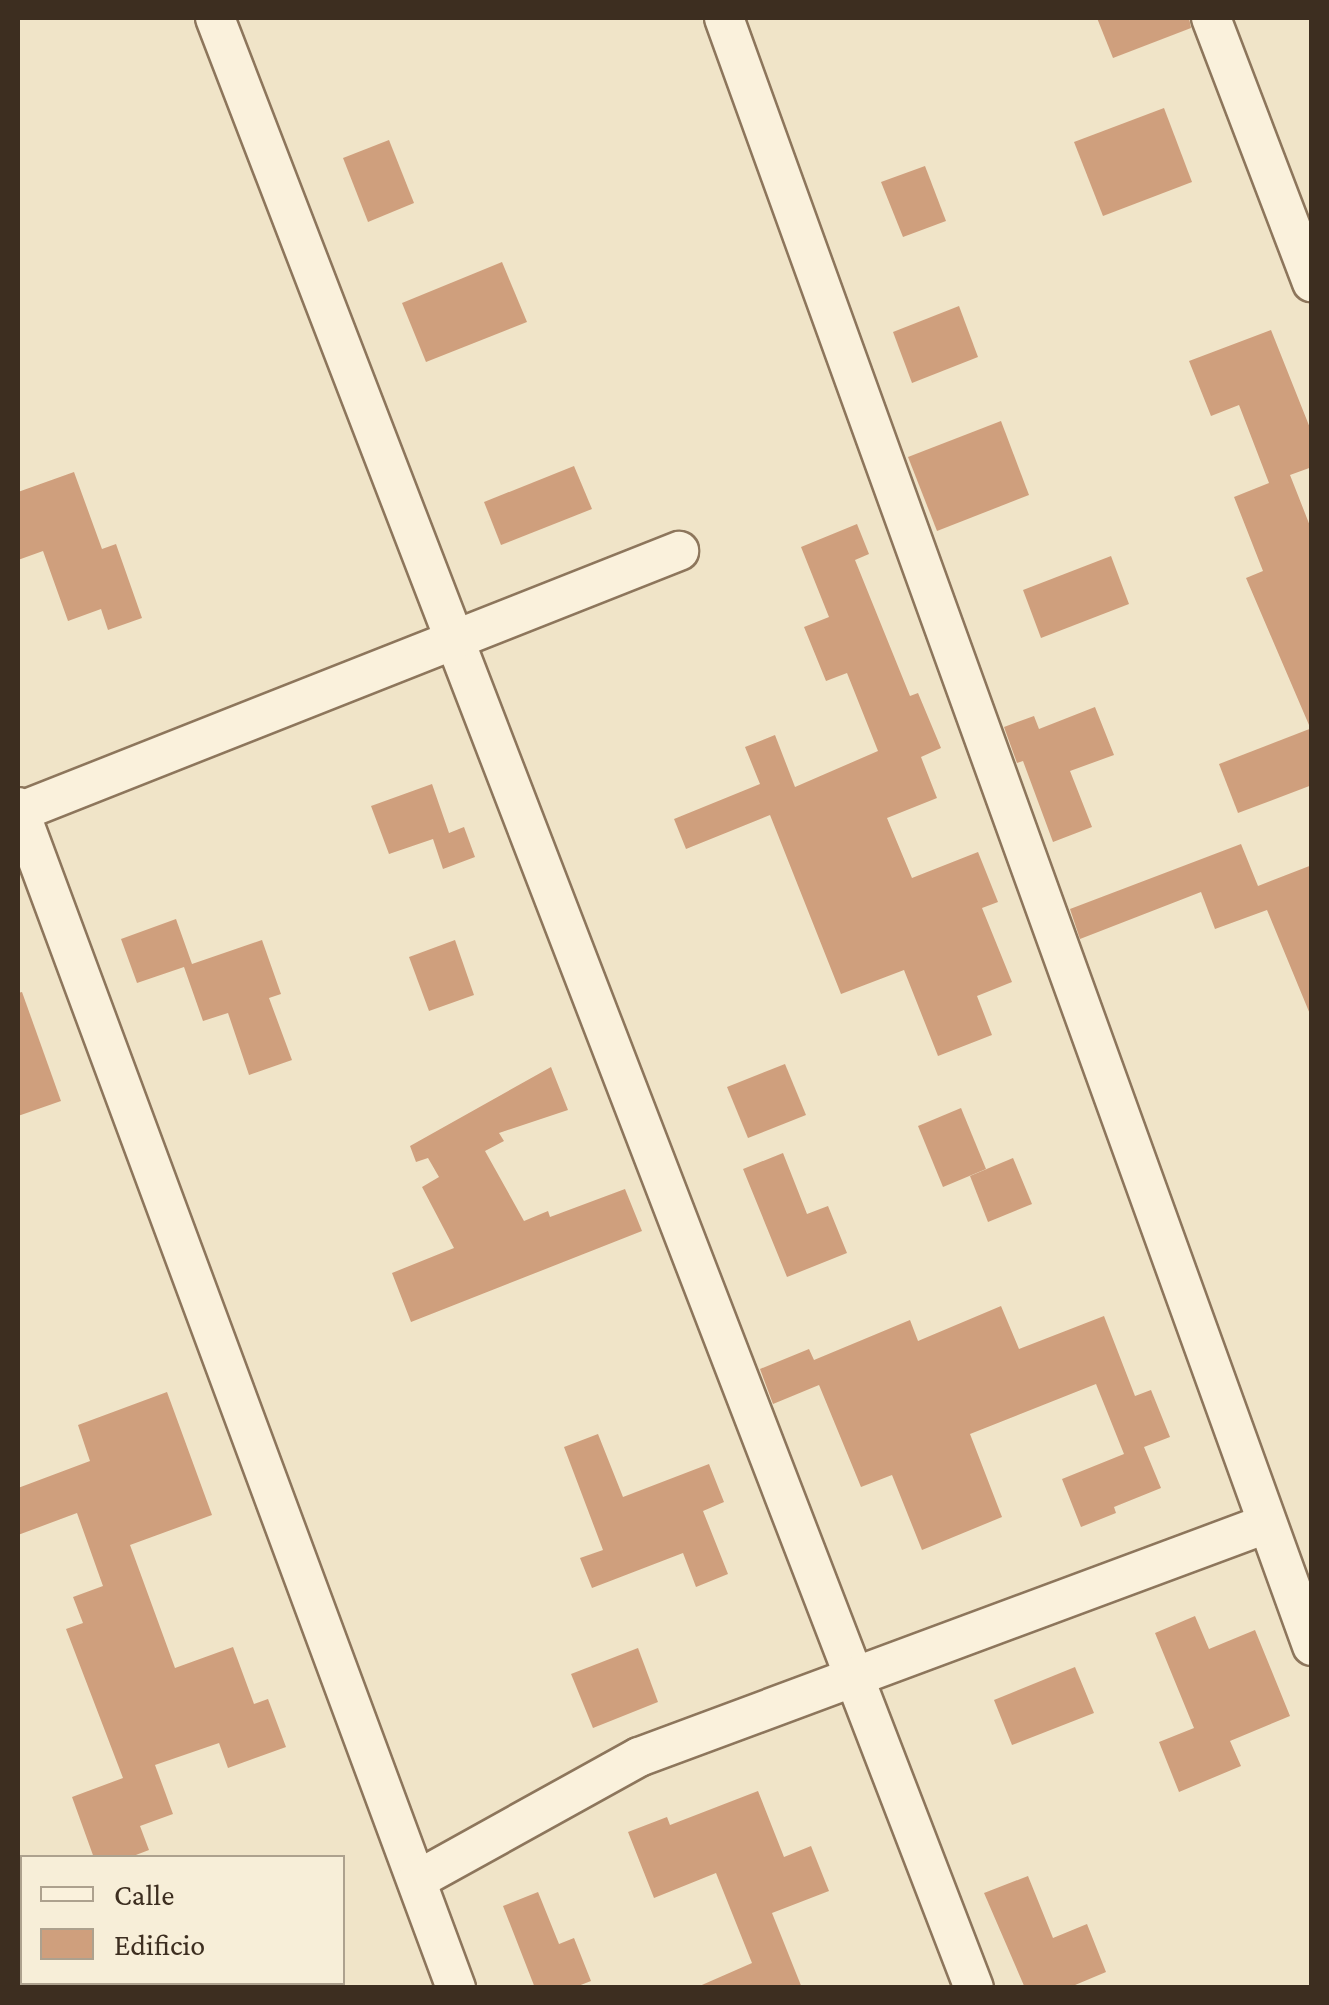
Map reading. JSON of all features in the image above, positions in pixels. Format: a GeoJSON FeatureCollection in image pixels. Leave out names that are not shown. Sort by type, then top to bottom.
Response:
{"type":"FeatureCollection","features":[{"type":"Feature","properties":{"kind":"street"},"geometry":{"type":"LineString","coordinates":[[215,18],[974,1988]]}},
{"type":"Feature","properties":{"kind":"street"},"geometry":{"type":"LineString","coordinates":[[724,18],[1312,1646]]}},
{"type":"Feature","properties":{"kind":"street"},"geometry":{"type":"LineString","coordinates":[[1211,18],[1312,282]]}},
{"type":"Feature","properties":{"kind":"street"},"geometry":{"type":"LineString","coordinates":[[456,1988],[18,810],[679,551]]}},
{"type":"Feature","properties":{"kind":"street"},"geometry":{"type":"LineString","coordinates":[[416,1880],[639,1757],[1266,1524]]}},
{"type":"Feature","properties":{"kind":"building"},"geometry":{"type":"Polygon","coordinates":[[[1097,18],[1189,18],[1191,28],[1113,58],[1097,18]]]}},
{"type":"Feature","properties":{"kind":"building"},"geometry":{"type":"Polygon","coordinates":[[[1164,108],[1192,182],[1103,216],[1074,142],[1164,108]]]}},
{"type":"Feature","properties":{"kind":"building"},"geometry":{"type":"Polygon","coordinates":[[[389,140],[414,203],[368,222],[343,158],[389,140]]]}},
{"type":"Feature","properties":{"kind":"building"},"geometry":{"type":"Polygon","coordinates":[[[925,166],[946,221],[903,237],[881,182],[925,166]]]}},
{"type":"Feature","properties":{"kind":"building"},"geometry":{"type":"Polygon","coordinates":[[[502,262],[527,322],[426,362],[402,303],[502,262]]]}},
{"type":"Feature","properties":{"kind":"building"},"geometry":{"type":"Polygon","coordinates":[[[959,306],[978,357],[912,383],[893,332],[959,306]]]}},
{"type":"Feature","properties":{"kind":"building"},"geometry":{"type":"Polygon","coordinates":[[[1271,330],[1312,433],[1312,467],[1290,475],[1312,531],[1309,725],[1246,578],[1263,571],[1234,497],[1269,483],[1239,405],[1211,416],[1189,361],[1271,330]]]}},
{"type":"Feature","properties":{"kind":"building"},"geometry":{"type":"Polygon","coordinates":[[[1001,421],[1029,495],[937,531],[908,457],[1001,421]]]}},
{"type":"Feature","properties":{"kind":"building"},"geometry":{"type":"Polygon","coordinates":[[[574,466],[592,509],[501,545],[484,502],[574,466]]]}},
{"type":"Feature","properties":{"kind":"building"},"geometry":{"type":"Polygon","coordinates":[[[74,472],[102,549],[116,544],[142,618],[108,630],[101,609],[68,621],[43,551],[18,560],[18,492],[74,472]]]}},
{"type":"Feature","properties":{"kind":"building"},"geometry":{"type":"Polygon","coordinates":[[[857,524],[869,554],[855,560],[910,696],[918,693],[941,748],[921,757],[937,798],[887,818],[912,878],[978,852],[998,902],[982,908],[1012,982],[977,996],[992,1035],[938,1056],[904,970],[841,994],[770,815],[686,849],[674,819],[760,784],[745,747],[775,735],[795,787],[878,751],[847,673],[826,681],[804,627],[829,617],[801,547],[857,524]]]}},
{"type":"Feature","properties":{"kind":"building"},"geometry":{"type":"Polygon","coordinates":[[[1111,556],[1129,604],[1041,638],[1023,590],[1111,556]]]}},
{"type":"Feature","properties":{"kind":"building"},"geometry":{"type":"Polygon","coordinates":[[[1095,707],[1114,755],[1070,771],[1092,827],[1053,842],[1023,761],[1017,763],[1004,727],[1034,716],[1039,729],[1095,707]]]}},
{"type":"Feature","properties":{"kind":"building"},"geometry":{"type":"Polygon","coordinates":[[[1312,728],[1312,785],[1238,813],[1219,764],[1312,728]]]}},
{"type":"Feature","properties":{"kind":"building"},"geometry":{"type":"Polygon","coordinates":[[[432,784],[449,833],[464,827],[475,857],[443,869],[433,839],[389,854],[371,806],[432,784]]]}},
{"type":"Feature","properties":{"kind":"building"},"geometry":{"type":"Polygon","coordinates":[[[1241,844],[1258,886],[1312,865],[1312,1019],[1267,910],[1215,929],[1201,892],[1080,939],[1070,909],[1241,844]]]}},
{"type":"Feature","properties":{"kind":"building"},"geometry":{"type":"Polygon","coordinates":[[[176,919],[192,964],[262,940],[281,994],[269,998],[292,1060],[249,1075],[228,1013],[203,1021],[184,967],[137,983],[121,939],[176,919]]]}},
{"type":"Feature","properties":{"kind":"building"},"geometry":{"type":"Polygon","coordinates":[[[455,940],[474,995],[429,1011],[409,957],[455,940]]]}},
{"type":"Feature","properties":{"kind":"building"},"geometry":{"type":"Polygon","coordinates":[[[22,992],[61,1101],[18,1116],[18,993],[22,992]]]}},
{"type":"Feature","properties":{"kind":"building"},"geometry":{"type":"Polygon","coordinates":[[[785,1064],[806,1115],[748,1138],[727,1087],[785,1064]]]}},
{"type":"Feature","properties":{"kind":"building"},"geometry":{"type":"Polygon","coordinates":[[[551,1067],[568,1110],[499,1133],[504,1141],[485,1151],[524,1221],[548,1211],[550,1217],[625,1189],[642,1231],[411,1322],[392,1273],[454,1248],[422,1187],[439,1177],[428,1158],[416,1162],[410,1146],[551,1067]]]}},
{"type":"Feature","properties":{"kind":"building"},"geometry":{"type":"Polygon","coordinates":[[[961,1108],[986,1169],[943,1187],[918,1126],[961,1108]]]}},
{"type":"Feature","properties":{"kind":"building"},"geometry":{"type":"Polygon","coordinates":[[[783,1153],[807,1214],[828,1206],[847,1253],[787,1277],[743,1169],[783,1153]]]}},
{"type":"Feature","properties":{"kind":"building"},"geometry":{"type":"Polygon","coordinates":[[[1013,1158],[1032,1204],[988,1222],[970,1176],[1013,1158]]]}},
{"type":"Feature","properties":{"kind":"building"},"geometry":{"type":"Polygon","coordinates":[[[1001,1306],[1019,1349],[1104,1316],[1135,1396],[1151,1390],[1170,1437],[1144,1447],[1161,1488],[1114,1507],[1116,1513],[1081,1527],[1062,1479],[1124,1454],[1096,1384],[970,1434],[1002,1517],[922,1550],[892,1475],[861,1487],[819,1385],[773,1404],[760,1369],[809,1349],[814,1360],[910,1320],[918,1341],[1001,1306]]]}},
{"type":"Feature","properties":{"kind":"building"},"geometry":{"type":"Polygon","coordinates":[[[167,1392],[212,1515],[130,1545],[175,1668],[233,1647],[254,1704],[268,1699],[286,1747],[228,1768],[219,1743],[155,1765],[173,1814],[140,1826],[149,1850],[136,1855],[93,1855],[72,1797],[123,1778],[66,1629],[83,1623],[73,1597],[103,1586],[77,1513],[18,1535],[18,1488],[90,1461],[78,1425],[167,1392]]]}},
{"type":"Feature","properties":{"kind":"building"},"geometry":{"type":"Polygon","coordinates":[[[598,1434],[623,1497],[709,1464],[724,1502],[703,1511],[728,1574],[696,1587],[683,1553],[592,1588],[580,1558],[603,1550],[564,1447],[598,1434]]]}},
{"type":"Feature","properties":{"kind":"building"},"geometry":{"type":"Polygon","coordinates":[[[1195,1616],[1209,1649],[1255,1630],[1290,1716],[1230,1741],[1241,1766],[1179,1792],[1159,1742],[1194,1728],[1155,1633],[1195,1616]]]}},
{"type":"Feature","properties":{"kind":"building"},"geometry":{"type":"Polygon","coordinates":[[[638,1648],[658,1702],[593,1728],[571,1674],[638,1648]]]}},
{"type":"Feature","properties":{"kind":"building"},"geometry":{"type":"Polygon","coordinates":[[[1075,1667],[1094,1713],[1012,1745],[994,1700],[1075,1667]]]}},
{"type":"Feature","properties":{"kind":"building"},"geometry":{"type":"Polygon","coordinates":[[[758,1791],[784,1857],[811,1846],[829,1891],[772,1913],[802,1988],[695,1988],[752,1963],[716,1873],[654,1898],[628,1832],[667,1817],[670,1825],[758,1791]]]}},
{"type":"Feature","properties":{"kind":"building"},"geometry":{"type":"Polygon","coordinates":[[[1028,1876],[1053,1938],[1087,1924],[1106,1972],[1068,1988],[1025,1988],[984,1893],[1028,1876]]]}},
{"type":"Feature","properties":{"kind":"building"},"geometry":{"type":"Polygon","coordinates":[[[538,1892],[559,1944],[574,1938],[591,1981],[573,1988],[535,1988],[503,1906],[538,1892]]]}}]}
